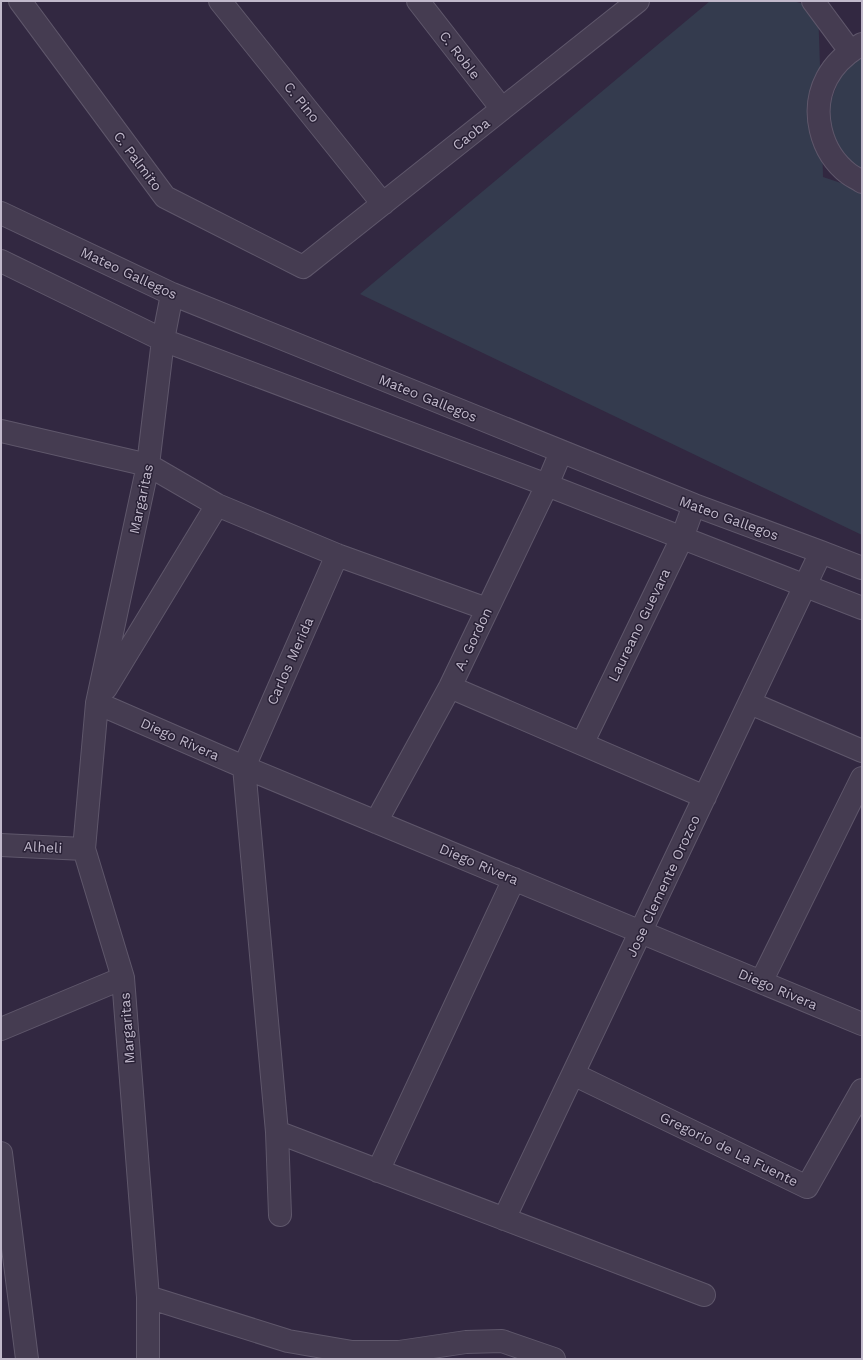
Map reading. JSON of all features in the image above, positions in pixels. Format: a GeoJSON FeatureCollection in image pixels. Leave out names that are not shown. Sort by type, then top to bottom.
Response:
{"type":"FeatureCollection","features":[{"type":"Feature","properties":{"kind":"street","name":"C. Palmito"},"geometry":{"type":"LineString","coordinates":[[20,1],[165,197],[303,267]]}},
{"type":"Feature","properties":{"kind":"street","name":"C. Pino"},"geometry":{"type":"LineString","coordinates":[[220,1],[383,204]]}},
{"type":"Feature","properties":{"kind":"street","name":"C. Roble"},"geometry":{"type":"LineString","coordinates":[[418,1],[502,109]]}},
{"type":"Feature","properties":{"kind":"street"},"geometry":{"type":"LineString","coordinates":[[813,1],[856,48],[837,63],[827,78],[820,100],[819,112],[820,130],[826,146],[836,162],[849,174],[862,182]]}},
{"type":"Feature","properties":{"kind":"street","name":"Caoba"},"geometry":{"type":"LineString","coordinates":[[303,267],[502,109],[625,5]]}},
{"type":"Feature","properties":{"kind":"street","name":"Mateo Gallegos"},"geometry":{"type":"LineString","coordinates":[[1,213],[172,294],[694,505],[862,568]]}},
{"type":"Feature","properties":{"kind":"street"},"geometry":{"type":"LineString","coordinates":[[1,261],[163,340],[547,485],[862,608]]}},
{"type":"Feature","properties":{"kind":"street","name":"Margaritas"},"geometry":{"type":"LineString","coordinates":[[148,1359],[148,1297],[123,978],[84,849],[97,703],[148,465],[163,340],[172,294]]}},
{"type":"Feature","properties":{"kind":"street"},"geometry":{"type":"LineString","coordinates":[[1,431],[148,465],[217,505],[337,555],[487,609]]}},
{"type":"Feature","properties":{"kind":"street","name":"A. Gordon"},"geometry":{"type":"LineString","coordinates":[[376,822],[450,687],[547,485],[561,452]]}},
{"type":"Feature","properties":{"kind":"street","name":"Margaritas"},"geometry":{"type":"LineString","coordinates":[[97,703],[217,505]]}},
{"type":"Feature","properties":{"kind":"street","name":"Laureano Guevara"},"geometry":{"type":"LineString","coordinates":[[582,744],[682,538],[694,505]]}},
{"type":"Feature","properties":{"kind":"street","name":"Jose Clemente Orozco"},"geometry":{"type":"LineString","coordinates":[[504,1219],[821,552]]}},
{"type":"Feature","properties":{"kind":"street","name":"Carlos Merida"},"geometry":{"type":"LineString","coordinates":[[244,767],[337,555]]}},
{"type":"Feature","properties":{"kind":"street"},"geometry":{"type":"LineString","coordinates":[[450,687],[705,797]]}},
{"type":"Feature","properties":{"kind":"street","name":"Diego Rivera"},"geometry":{"type":"LineString","coordinates":[[97,703],[244,767],[862,1024]]}},
{"type":"Feature","properties":{"kind":"street"},"geometry":{"type":"LineString","coordinates":[[750,703],[862,751]]}},
{"type":"Feature","properties":{"kind":"street"},"geometry":{"type":"LineString","coordinates":[[244,767],[276,1132],[280,1215]]}},
{"type":"Feature","properties":{"kind":"street"},"geometry":{"type":"LineString","coordinates":[[761,982],[862,778]]}},
{"type":"Feature","properties":{"kind":"street","name":"Alheli"},"geometry":{"type":"LineString","coordinates":[[1,845],[84,849]]}},
{"type":"Feature","properties":{"kind":"street"},"geometry":{"type":"LineString","coordinates":[[378,1171],[514,879]]}},
{"type":"Feature","properties":{"kind":"street"},"geometry":{"type":"LineString","coordinates":[[1,1029],[123,978]]}},
{"type":"Feature","properties":{"kind":"street","name":"Gregorio de La Fuente"},"geometry":{"type":"LineString","coordinates":[[573,1074],[807,1187],[862,1090]]}},
{"type":"Feature","properties":{"kind":"street"},"geometry":{"type":"LineString","coordinates":[[276,1132],[704,1295]]}},
{"type":"Feature","properties":{"kind":"street"},"geometry":{"type":"LineString","coordinates":[[1,1153],[27,1359]]}},
{"type":"Feature","properties":{"kind":"street"},"geometry":{"type":"LineString","coordinates":[[148,1297],[288,1341],[352,1352],[399,1352],[466,1342],[502,1341],[554,1359]]}},
{"type":"Feature","properties":{"kind":"shaded area"},"geometry":{"type":"Polygon","coordinates":[[[710,1],[793,1],[818,8],[822,124],[850,51],[862,49],[862,177],[822,134],[823,177],[862,190],[862,535],[360,294],[710,1]]]}}]}
